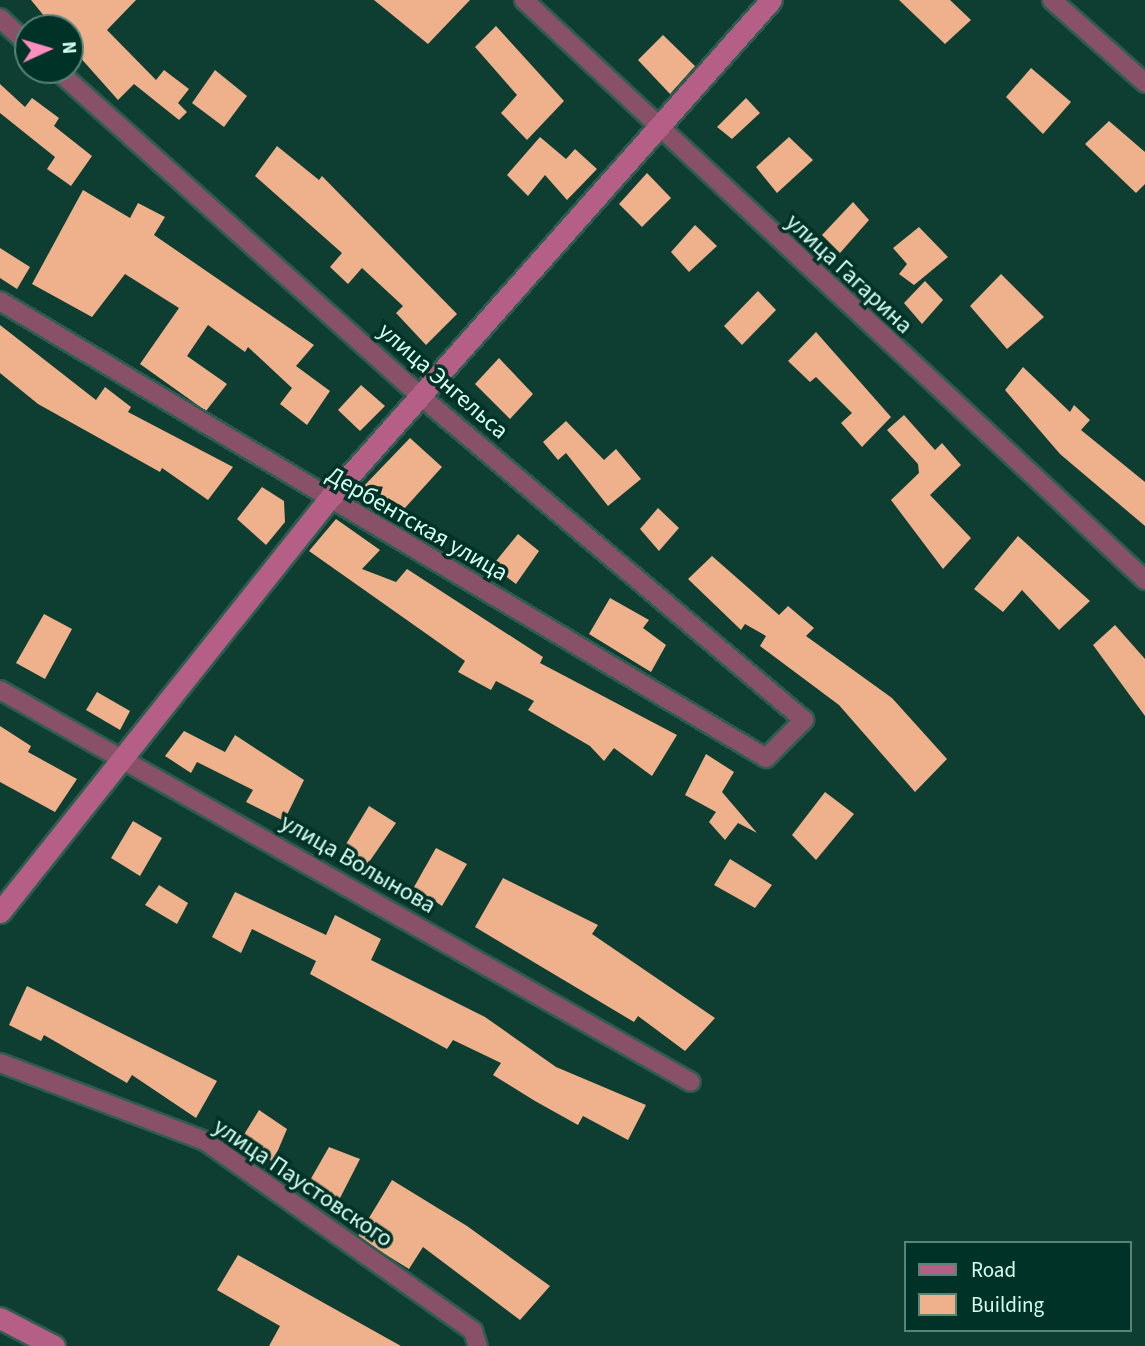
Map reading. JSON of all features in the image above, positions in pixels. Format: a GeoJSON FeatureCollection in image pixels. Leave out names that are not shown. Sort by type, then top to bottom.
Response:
{"type":"FeatureCollection","features":[{"type":"Feature","properties":{"kind":"street","name":"улица Гагарина"},"geometry":{"type":"LineString","coordinates":[[524,0],[658,132],[1145,580]]}},
{"type":"Feature","properties":{"kind":"street"},"geometry":{"type":"LineString","coordinates":[[0,912],[119,755],[327,501],[418,394],[658,132],[771,0]]}},
{"type":"Feature","properties":{"kind":"street"},"geometry":{"type":"LineString","coordinates":[[1052,0],[1145,83]]}},
{"type":"Feature","properties":{"kind":"street"},"geometry":{"type":"LineString","coordinates":[[0,18],[14,31]]}},
{"type":"Feature","properties":{"kind":"street","name":"улица Энгельса"},"geometry":{"type":"LineString","coordinates":[[73,84],[418,394],[804,720]]}},
{"type":"Feature","properties":{"kind":"street","name":"Дербентская улица"},"geometry":{"type":"LineString","coordinates":[[0,300],[327,501],[766,758],[804,720]]}},
{"type":"Feature","properties":{"kind":"street","name":"улица Волынова"},"geometry":{"type":"LineString","coordinates":[[0,690],[119,755],[691,1082]]}},
{"type":"Feature","properties":{"kind":"street","name":"улица Паустовского"},"geometry":{"type":"LineString","coordinates":[[0,1063],[205,1142],[473,1331],[478,1346]]}},
{"type":"Feature","properties":{"kind":"street"},"geometry":{"type":"LineString","coordinates":[[0,1318],[54,1346]]}},
{"type":"Feature","properties":{"kind":"building"},"geometry":{"type":"Polygon","coordinates":[[[31,0],[136,0],[107,30],[156,80],[164,70],[189,89],[178,103],[187,112],[179,120],[134,84],[118,100],[84,62],[84,14],[42,14],[31,0]]]}},
{"type":"Feature","properties":{"kind":"building"},"geometry":{"type":"Polygon","coordinates":[[[374,0],[470,0],[428,44],[374,0]]]}},
{"type":"Feature","properties":{"kind":"building"},"geometry":{"type":"Polygon","coordinates":[[[899,0],[950,0],[971,20],[945,44],[899,0]]]}},
{"type":"Feature","properties":{"kind":"building"},"geometry":{"type":"Polygon","coordinates":[[[496,26],[564,101],[527,140],[501,113],[517,95],[475,47],[496,26]]]}},
{"type":"Feature","properties":{"kind":"building"},"geometry":{"type":"Polygon","coordinates":[[[663,35],[695,66],[670,94],[638,60],[663,35]]]}},
{"type":"Feature","properties":{"kind":"building"},"geometry":{"type":"Polygon","coordinates":[[[1031,68],[1071,102],[1043,134],[1006,97],[1031,68]]]}},
{"type":"Feature","properties":{"kind":"building"},"geometry":{"type":"Polygon","coordinates":[[[215,70],[247,96],[224,127],[192,103],[215,70]]]}},
{"type":"Feature","properties":{"kind":"building"},"geometry":{"type":"Polygon","coordinates":[[[0,84],[25,107],[32,98],[59,118],[54,126],[92,156],[71,186],[47,169],[55,157],[0,113],[0,84]]]}},
{"type":"Feature","properties":{"kind":"building"},"geometry":{"type":"Polygon","coordinates":[[[746,98],[760,113],[732,139],[717,127],[746,98]]]}},
{"type":"Feature","properties":{"kind":"building"},"geometry":{"type":"Polygon","coordinates":[[[1109,121],[1145,152],[1145,184],[1136,193],[1085,144],[1109,121]]]}},
{"type":"Feature","properties":{"kind":"building"},"geometry":{"type":"Polygon","coordinates":[[[540,137],[566,159],[575,149],[597,169],[567,200],[545,175],[528,196],[507,175],[540,137]]]}},
{"type":"Feature","properties":{"kind":"building"},"geometry":{"type":"Polygon","coordinates":[[[789,137],[813,160],[777,193],[756,167],[789,137]]]}},
{"type":"Feature","properties":{"kind":"building"},"geometry":{"type":"Polygon","coordinates":[[[277,146],[319,180],[322,176],[457,314],[426,345],[396,313],[403,306],[362,268],[348,284],[330,267],[342,253],[255,176],[277,146]]]}},
{"type":"Feature","properties":{"kind":"building"},"geometry":{"type":"Polygon","coordinates":[[[647,173],[671,198],[642,227],[619,204],[647,173]]]}},
{"type":"Feature","properties":{"kind":"building"},"geometry":{"type":"Polygon","coordinates":[[[83,190],[130,218],[138,203],[165,217],[154,235],[314,345],[296,366],[330,391],[307,425],[280,404],[292,388],[248,347],[245,352],[208,325],[187,356],[227,384],[206,411],[140,364],[179,308],[125,274],[92,317],[32,284],[83,190]]]}},
{"type":"Feature","properties":{"kind":"building"},"geometry":{"type":"Polygon","coordinates":[[[853,202],[869,220],[840,253],[822,235],[853,202]]]}},
{"type":"Feature","properties":{"kind":"building"},"geometry":{"type":"Polygon","coordinates":[[[695,225],[717,246],[689,272],[671,252],[695,225]]]}},
{"type":"Feature","properties":{"kind":"building"},"geometry":{"type":"Polygon","coordinates":[[[919,227],[948,257],[914,285],[899,274],[907,264],[893,248],[919,227]]]}},
{"type":"Feature","properties":{"kind":"building"},"geometry":{"type":"Polygon","coordinates":[[[0,248],[30,267],[17,289],[0,278],[0,248]]]}},
{"type":"Feature","properties":{"kind":"building"},"geometry":{"type":"Polygon","coordinates":[[[1001,274],[1044,317],[1007,349],[970,306],[1001,274]]]}},
{"type":"Feature","properties":{"kind":"building"},"geometry":{"type":"Polygon","coordinates":[[[925,281],[943,300],[922,324],[904,303],[925,281]]]}},
{"type":"Feature","properties":{"kind":"building"},"geometry":{"type":"Polygon","coordinates":[[[758,291],[776,310],[742,345],[724,326],[758,291]]]}},
{"type":"Feature","properties":{"kind":"building"},"geometry":{"type":"Polygon","coordinates":[[[0,325],[96,400],[105,387],[131,407],[128,412],[233,467],[208,500],[162,468],[160,472],[38,404],[0,373],[0,325]]]}},
{"type":"Feature","properties":{"kind":"building"},"geometry":{"type":"Polygon","coordinates":[[[816,332],[891,417],[862,447],[841,423],[852,413],[816,377],[810,382],[788,361],[816,332]]]}},
{"type":"Feature","properties":{"kind":"building"},"geometry":{"type":"Polygon","coordinates":[[[499,358],[533,394],[510,419],[475,384],[499,358]]]}},
{"type":"Feature","properties":{"kind":"building"},"geometry":{"type":"Polygon","coordinates":[[[1023,367],[1070,412],[1074,405],[1090,420],[1081,430],[1145,482],[1145,526],[1060,454],[1005,390],[1023,367]]]}},
{"type":"Feature","properties":{"kind":"building"},"geometry":{"type":"Polygon","coordinates":[[[361,385],[385,406],[360,431],[338,410],[361,385]]]}},
{"type":"Feature","properties":{"kind":"building"},"geometry":{"type":"Polygon","coordinates":[[[904,415],[935,450],[942,443],[961,465],[930,495],[971,538],[943,569],[891,500],[919,473],[918,464],[887,430],[904,415]]]}},
{"type":"Feature","properties":{"kind":"building"},"geometry":{"type":"Polygon","coordinates":[[[566,421],[604,460],[616,449],[641,479],[608,506],[566,453],[558,460],[543,442],[566,421]]]}},
{"type":"Feature","properties":{"kind":"building"},"geometry":{"type":"Polygon","coordinates":[[[410,438],[442,467],[395,519],[361,489],[410,438]]]}},
{"type":"Feature","properties":{"kind":"building"},"geometry":{"type":"Polygon","coordinates":[[[262,487],[284,501],[285,522],[266,545],[237,519],[262,487]]]}},
{"type":"Feature","properties":{"kind":"building"},"geometry":{"type":"Polygon","coordinates":[[[658,508],[679,528],[659,551],[640,529],[658,508]]]}},
{"type":"Feature","properties":{"kind":"building"},"geometry":{"type":"Polygon","coordinates":[[[336,519],[380,550],[362,569],[396,582],[407,569],[543,657],[540,663],[677,735],[652,776],[614,748],[604,761],[590,746],[528,710],[534,701],[496,681],[491,690],[458,672],[465,661],[309,551],[336,519]]]}},
{"type":"Feature","properties":{"kind":"building"},"geometry":{"type":"Polygon","coordinates":[[[518,534],[539,551],[516,584],[492,566],[518,534]]]}},
{"type":"Feature","properties":{"kind":"building"},"geometry":{"type":"Polygon","coordinates":[[[1018,536],[1090,601],[1059,630],[1022,590],[1003,612],[974,589],[1018,536]]]}},
{"type":"Feature","properties":{"kind":"building"},"geometry":{"type":"Polygon","coordinates":[[[712,556],[779,615],[788,606],[814,628],[806,636],[892,698],[947,759],[915,792],[839,705],[760,646],[766,636],[745,624],[741,630],[688,579],[712,556]]]}},
{"type":"Feature","properties":{"kind":"building"},"geometry":{"type":"Polygon","coordinates":[[[610,598],[649,620],[643,628],[666,645],[651,672],[589,634],[610,598]]]}},
{"type":"Feature","properties":{"kind":"building"},"geometry":{"type":"Polygon","coordinates":[[[44,614],[72,629],[45,679],[16,663],[44,614]]]}},
{"type":"Feature","properties":{"kind":"building"},"geometry":{"type":"Polygon","coordinates":[[[1115,625],[1145,659],[1145,716],[1093,645],[1115,625]]]}},
{"type":"Feature","properties":{"kind":"building"},"geometry":{"type":"Polygon","coordinates":[[[97,692],[130,711],[120,730],[86,710],[97,692]]]}},
{"type":"Feature","properties":{"kind":"building"},"geometry":{"type":"Polygon","coordinates":[[[0,726],[31,746],[28,752],[77,779],[55,812],[0,782],[0,726]]]}},
{"type":"Feature","properties":{"kind":"building"},"geometry":{"type":"Polygon","coordinates":[[[184,731],[225,752],[235,735],[304,780],[284,821],[246,802],[253,790],[197,762],[191,773],[165,756],[184,731]]]}},
{"type":"Feature","properties":{"kind":"building"},"geometry":{"type":"Polygon","coordinates":[[[706,754],[734,772],[722,792],[757,833],[738,823],[725,840],[709,822],[716,812],[685,795],[706,754]]]}},
{"type":"Feature","properties":{"kind":"building"},"geometry":{"type":"Polygon","coordinates":[[[825,792],[854,814],[816,860],[792,835],[825,792]]]}},
{"type":"Feature","properties":{"kind":"building"},"geometry":{"type":"Polygon","coordinates":[[[369,806],[396,823],[367,865],[343,849],[369,806]]]}},
{"type":"Feature","properties":{"kind":"building"},"geometry":{"type":"Polygon","coordinates":[[[133,821],[162,838],[140,876],[111,858],[133,821]]]}},
{"type":"Feature","properties":{"kind":"building"},"geometry":{"type":"Polygon","coordinates":[[[436,848],[467,864],[442,906],[414,887],[436,848]]]}},
{"type":"Feature","properties":{"kind":"building"},"geometry":{"type":"Polygon","coordinates":[[[730,859],[772,885],[755,908],[714,885],[730,859]]]}},
{"type":"Feature","properties":{"kind":"building"},"geometry":{"type":"Polygon","coordinates":[[[503,878],[598,925],[592,934],[715,1018],[685,1051],[638,1016],[634,1022],[475,927],[503,878]]]}},
{"type":"Feature","properties":{"kind":"building"},"geometry":{"type":"Polygon","coordinates":[[[159,885],[188,903],[177,924],[145,905],[159,885]]]}},
{"type":"Feature","properties":{"kind":"building"},"geometry":{"type":"Polygon","coordinates":[[[235,892],[326,935],[335,915],[381,939],[371,960],[485,1017],[556,1067],[646,1105],[628,1140],[583,1116],[578,1125],[535,1101],[493,1075],[501,1063],[453,1040],[447,1049],[310,974],[316,961],[252,929],[241,953],[212,937],[235,892]]]}},
{"type":"Feature","properties":{"kind":"building"},"geometry":{"type":"Polygon","coordinates":[[[27,986],[217,1081],[196,1118],[132,1075],[127,1083],[44,1035],[41,1041],[9,1025],[27,986]]]}},
{"type":"Feature","properties":{"kind":"building"},"geometry":{"type":"Polygon","coordinates":[[[259,1110],[287,1129],[273,1162],[240,1141],[259,1110]]]}},
{"type":"Feature","properties":{"kind":"building"},"geometry":{"type":"Polygon","coordinates":[[[329,1147],[360,1159],[339,1200],[309,1182],[329,1147]]]}},
{"type":"Feature","properties":{"kind":"building"},"geometry":{"type":"Polygon","coordinates":[[[392,1180],[467,1226],[550,1286],[520,1320],[423,1247],[409,1269],[375,1248],[358,1236],[392,1180]]]}},
{"type":"Feature","properties":{"kind":"building"},"geometry":{"type":"Polygon","coordinates":[[[238,1255],[401,1346],[269,1346],[280,1326],[217,1290],[238,1255]]]}}]}
